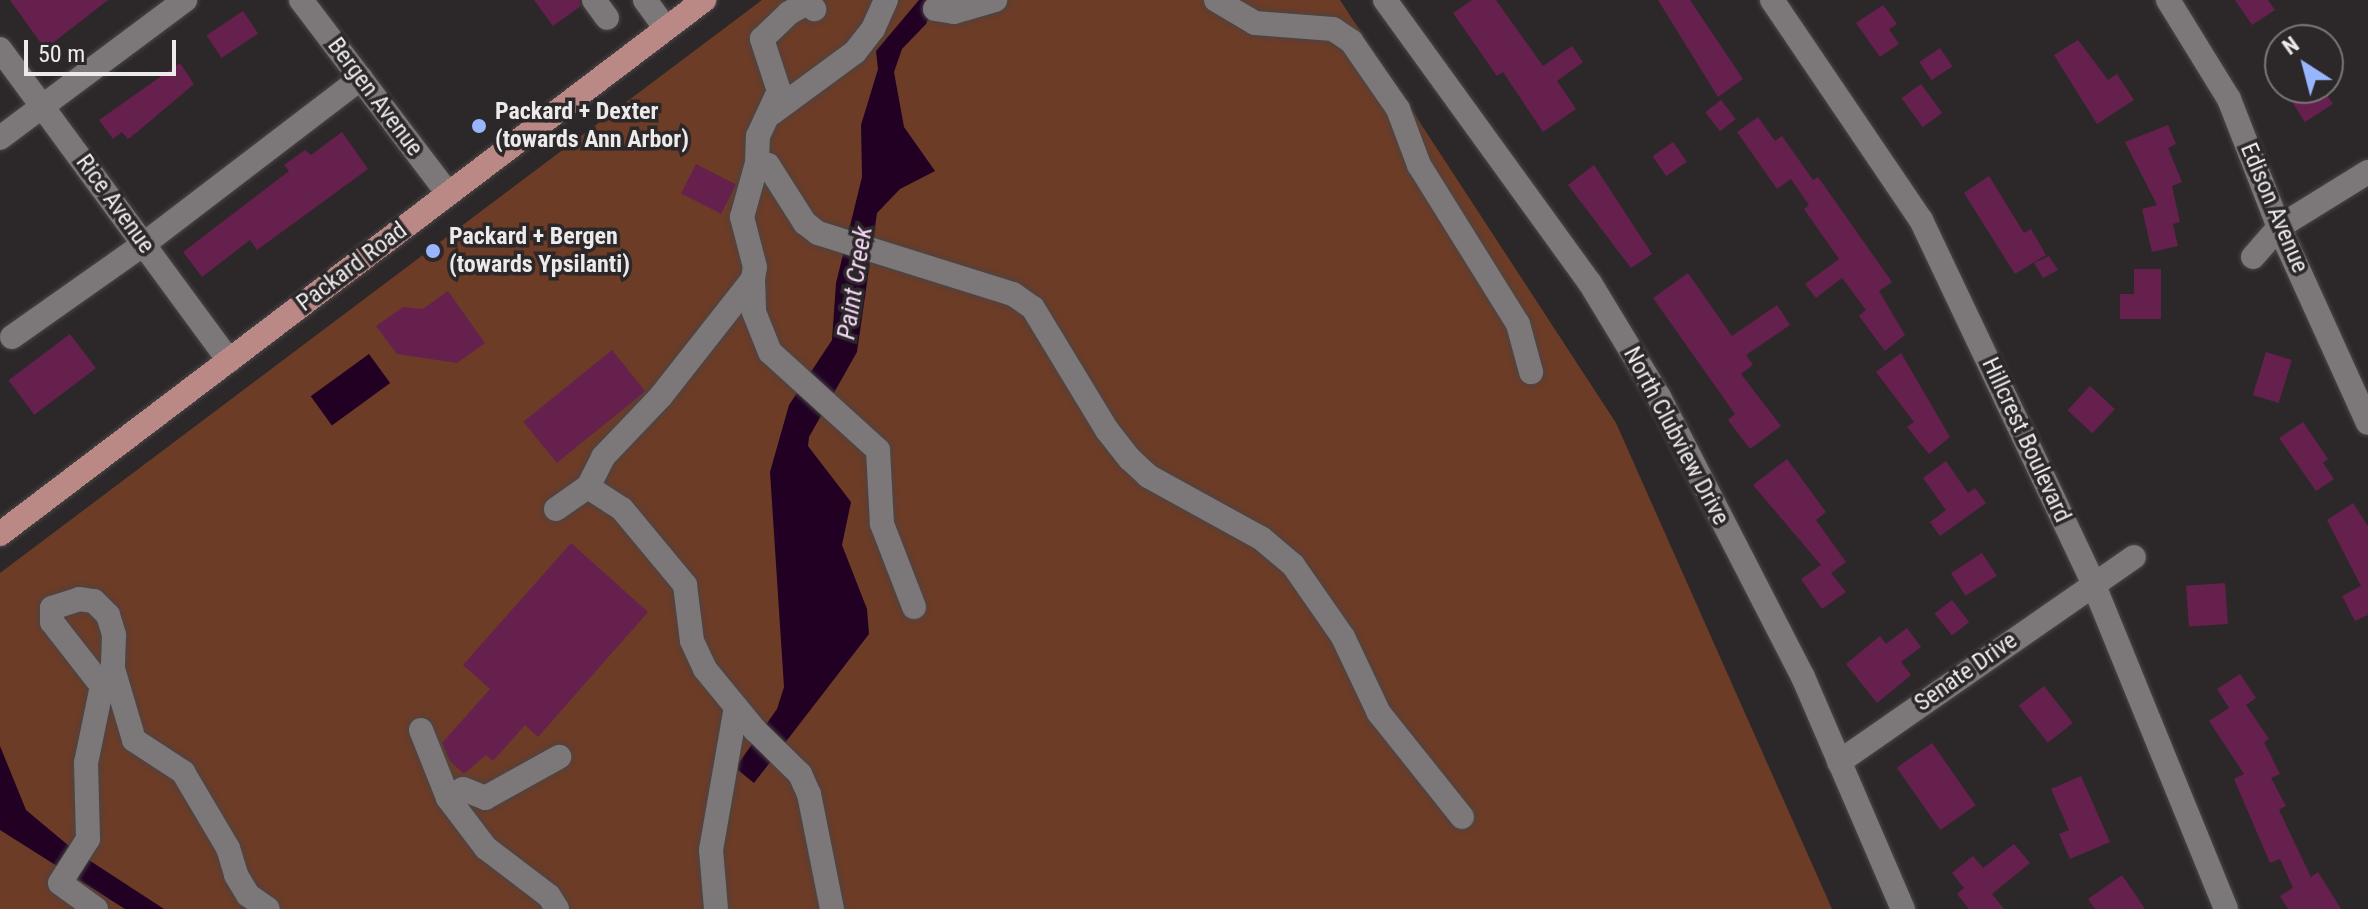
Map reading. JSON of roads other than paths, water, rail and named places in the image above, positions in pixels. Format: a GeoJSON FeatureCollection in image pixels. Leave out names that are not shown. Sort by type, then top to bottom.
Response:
{"type":"FeatureCollection","features":[{"type":"Feature","properties":{"kind":"main road","name":"Packard Road"},"geometry":{"type":"LineString","coordinates":[[0,534],[704,0]]}},
{"type":"Feature","properties":{"kind":"street"},"geometry":{"type":"LineString","coordinates":[[0,138],[185,0]]}},
{"type":"Feature","properties":{"kind":"street","name":"Bergen Avenue"},"geometry":{"type":"LineString","coordinates":[[301,0],[448,194]]}},
{"type":"Feature","properties":{"kind":"street"},"geometry":{"type":"LineString","coordinates":[[645,0],[665,28]]}},
{"type":"Feature","properties":{"kind":"street"},"geometry":{"type":"LineString","coordinates":[[886,0],[873,29],[855,52],[772,113],[758,136],[757,163],[742,217],[759,331],[784,369],[828,403],[878,450],[882,524],[914,607]]}},
{"type":"Feature","properties":{"kind":"street"},"geometry":{"type":"LineString","coordinates":[[935,9],[954,12],[995,0]]}},
{"type":"Feature","properties":{"kind":"street"},"geometry":{"type":"LineString","coordinates":[[1216,0],[1255,23],[1333,29],[1351,41],[1398,109],[1419,165],[1518,324],[1531,372]]}},
{"type":"Feature","properties":{"kind":"street","name":"North Clubview Drive"},"geometry":{"type":"LineString","coordinates":[[1385,0],[1590,283],[1659,397],[1803,677],[1903,909]]}},
{"type":"Feature","properties":{"kind":"street","name":"Hillcrest Boulevard"},"geometry":{"type":"LineString","coordinates":[[1772,0],[1921,220],[2093,583],[2226,909]]}},
{"type":"Feature","properties":{"kind":"street","name":"Edison Avenue"},"geometry":{"type":"LineString","coordinates":[[2168,0],[2229,99],[2279,227],[2368,423]]}},
{"type":"Feature","properties":{"kind":"street"},"geometry":{"type":"LineString","coordinates":[[772,113],[777,76],[762,48],[762,39],[773,24],[799,7],[809,2],[814,9]]}},
{"type":"Feature","properties":{"kind":"street","name":"Rice Avenue"},"geometry":{"type":"LineString","coordinates":[[0,49],[229,361]]}},
{"type":"Feature","properties":{"kind":"street"},"geometry":{"type":"LineString","coordinates":[[12,337],[144,244],[361,78]]}},
{"type":"Feature","properties":{"kind":"street"},"geometry":{"type":"LineString","coordinates":[[757,163],[777,174],[805,223],[844,245],[872,249],[1013,294],[1033,308],[1107,430],[1130,459],[1148,476],[1261,538],[1293,565],[1343,637],[1387,725],[1462,817]]}},
{"type":"Feature","properties":{"kind":"street"},"geometry":{"type":"LineString","coordinates":[[2253,257],[2279,227],[2368,172]]}},
{"type":"Feature","properties":{"kind":"street"},"geometry":{"type":"LineString","coordinates":[[556,509],[588,487],[603,457],[661,396],[753,279]]}},
{"type":"Feature","properties":{"kind":"street"},"geometry":{"type":"LineString","coordinates":[[588,487],[622,509],[685,585],[692,641],[705,669],[755,730],[785,754],[809,794],[832,909]]}},
{"type":"Feature","properties":{"kind":"street","name":"Senate Drive"},"geometry":{"type":"LineString","coordinates":[[1839,762],[2134,557]]}},
{"type":"Feature","properties":{"kind":"street"},"geometry":{"type":"LineString","coordinates":[[96,909],[60,883],[88,839],[86,763],[108,678],[134,740],[152,757],[183,772],[228,848],[236,875],[248,895],[268,909]]}},
{"type":"Feature","properties":{"kind":"street"},"geometry":{"type":"LineString","coordinates":[[716,909],[711,850],[736,707]]}},
{"type":"Feature","properties":{"kind":"street"},"geometry":{"type":"LineString","coordinates":[[421,730],[450,788],[486,848],[549,896],[557,909]]}},
{"type":"Feature","properties":{"kind":"street"},"geometry":{"type":"LineString","coordinates":[[450,788],[485,798],[559,757]]}},
{"type":"Feature","properties":{"kind":"water","name":"Paint Creek"},"geometry":{"type":"Polygon","coordinates":[[[919,0],[936,0],[926,24],[902,49],[894,72],[904,127],[935,171],[900,189],[877,213],[857,352],[809,437],[808,446],[851,502],[842,545],[867,609],[869,634],[754,783],[738,770],[738,764],[777,709],[784,687],[770,472],[789,405],[832,340],[836,283],[862,177],[861,125],[878,69],[876,51],[919,0]]]}},
{"type":"Feature","properties":{"kind":"water"},"geometry":{"type":"Polygon","coordinates":[[[369,354],[390,383],[332,425],[311,396],[369,354]]]}},
{"type":"Feature","properties":{"kind":"water"},"geometry":{"type":"Polygon","coordinates":[[[0,746],[26,810],[75,851],[164,909],[125,909],[0,830],[0,746]]]}},
{"type":"Feature","properties":{"kind":"place","name":"Packard + Dexter (towards Ann Arbor)"},"geometry":{"type":"Point","coordinates":[479,126]}},
{"type":"Feature","properties":{"kind":"place","name":"Packard + Bergen (towards Ypsilanti)"},"geometry":{"type":"Point","coordinates":[433,251]}}]}
